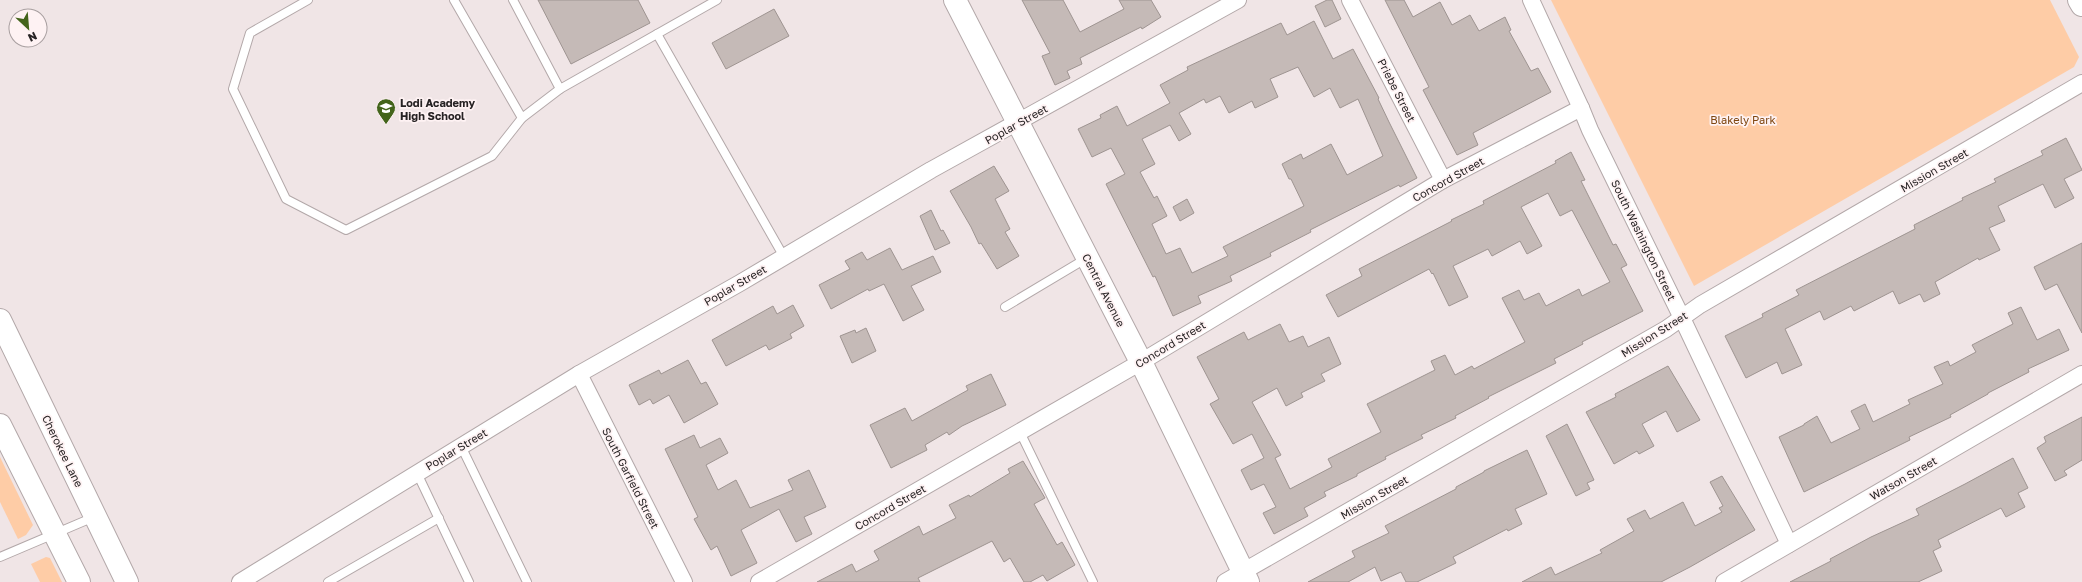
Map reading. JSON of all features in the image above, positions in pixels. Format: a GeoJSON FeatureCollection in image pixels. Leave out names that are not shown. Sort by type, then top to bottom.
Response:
{"type":"FeatureCollection","features":[{"type":"Feature","properties":{"kind":"street","name":"Central Avenue"},"geometry":{"type":"LineString","coordinates":[[955,0],[1141,362],[1239,579]]}},
{"type":"Feature","properties":{"kind":"street","name":"Poplar Street"},"geometry":{"type":"LineString","coordinates":[[240,582],[416,472],[579,374],[784,257],[931,170],[1238,0]]}},
{"type":"Feature","properties":{"kind":"street","name":"Priebe Street"},"geometry":{"type":"LineString","coordinates":[[1350,0],[1443,180]]}},
{"type":"Feature","properties":{"kind":"street","name":"South Washington Street"},"geometry":{"type":"LineString","coordinates":[[1531,0],[1590,130],[1682,318],[1789,544]]}},
{"type":"Feature","properties":{"kind":"street"},"geometry":{"type":"LineString","coordinates":[[2079,0],[2082,5]]}},
{"type":"Feature","properties":{"kind":"street","name":"Mission Street"},"geometry":{"type":"LineString","coordinates":[[1239,579],[2082,84]]}},
{"type":"Feature","properties":{"kind":"street","name":"Concord Street"},"geometry":{"type":"LineString","coordinates":[[759,582],[1141,362],[1443,180],[1581,108]]}},
{"type":"Feature","properties":{"kind":"street","name":"Cherokee Lane"},"geometry":{"type":"LineString","coordinates":[[0,320],[127,582]]}},
{"type":"Feature","properties":{"kind":"street","name":"South Garfield Street"},"geometry":{"type":"LineString","coordinates":[[579,374],[684,582]]}},
{"type":"Feature","properties":{"kind":"street","name":"Watson Street"},"geometry":{"type":"LineString","coordinates":[[1724,582],[2082,374]]}},
{"type":"Feature","properties":{"kind":"street"},"geometry":{"type":"LineString","coordinates":[[0,425],[54,535],[79,582]]}},
{"type":"Feature","properties":{"kind":"lane"},"geometry":{"type":"LineString","coordinates":[[308,0],[250,33],[233,88],[286,199],[346,230],[492,156],[522,118],[560,89],[717,0]]}},
{"type":"Feature","properties":{"kind":"lane"},"geometry":{"type":"LineString","coordinates":[[454,0],[522,118]]}},
{"type":"Feature","properties":{"kind":"lane"},"geometry":{"type":"LineString","coordinates":[[513,0],[560,89]]}},
{"type":"Feature","properties":{"kind":"lane"},"geometry":{"type":"LineString","coordinates":[[657,34],[784,257]]}},
{"type":"Feature","properties":{"kind":"lane"},"geometry":{"type":"LineString","coordinates":[[1005,307],[1088,258]]}},
{"type":"Feature","properties":{"kind":"lane"},"geometry":{"type":"LineString","coordinates":[[1020,432],[1094,582]]}},
{"type":"Feature","properties":{"kind":"lane"},"geometry":{"type":"LineString","coordinates":[[461,446],[527,582]]}},
{"type":"Feature","properties":{"kind":"lane"},"geometry":{"type":"LineString","coordinates":[[416,472],[469,582]]}},
{"type":"Feature","properties":{"kind":"lane"},"geometry":{"type":"LineString","coordinates":[[0,558],[95,516]]}},
{"type":"Feature","properties":{"kind":"lane"},"geometry":{"type":"LineString","coordinates":[[328,582],[438,518]]}},
{"type":"Feature","properties":{"kind":"green space","name":"Blakely Park"},"geometry":{"type":"Polygon","coordinates":[[[1551,0],[2050,0],[2079,57],[2074,67],[1694,286],[1551,0]]]}},
{"type":"Feature","properties":{"kind":"green space"},"geometry":{"type":"Polygon","coordinates":[[[0,457],[33,525],[26,535],[18,539],[0,502],[0,457]]]}},
{"type":"Feature","properties":{"kind":"green space"},"geometry":{"type":"Polygon","coordinates":[[[46,557],[50,558],[62,582],[40,582],[31,564],[46,557]]]}},
{"type":"Feature","properties":{"kind":"building"},"geometry":{"type":"Polygon","coordinates":[[[538,0],[638,0],[650,23],[571,64],[538,0]]]}},
{"type":"Feature","properties":{"kind":"building"},"geometry":{"type":"Polygon","coordinates":[[[1022,0],[1063,0],[1080,32],[1124,9],[1119,0],[1151,0],[1161,17],[1142,29],[1141,27],[1080,58],[1082,64],[1067,71],[1070,78],[1055,85],[1042,56],[1050,53],[1022,0]]]}},
{"type":"Feature","properties":{"kind":"building"},"geometry":{"type":"Polygon","coordinates":[[[1327,0],[1332,0],[1341,19],[1325,27],[1315,6],[1327,0]]]}},
{"type":"Feature","properties":{"kind":"building"},"geometry":{"type":"Polygon","coordinates":[[[1385,0],[1404,0],[1413,17],[1440,2],[1452,25],[1470,15],[1479,31],[1505,17],[1511,30],[1509,31],[1531,71],[1538,68],[1551,92],[1473,133],[1478,145],[1457,155],[1423,90],[1429,87],[1385,0]]]}},
{"type":"Feature","properties":{"kind":"building"},"geometry":{"type":"Polygon","coordinates":[[[774,9],[789,36],[726,69],[712,43],[774,9]]]}},
{"type":"Feature","properties":{"kind":"building"},"geometry":{"type":"Polygon","coordinates":[[[1314,21],[1333,59],[1353,49],[1379,98],[1378,99],[1417,178],[1400,187],[1399,185],[1310,230],[1311,232],[1270,253],[1271,256],[1230,276],[1232,281],[1198,296],[1201,303],[1173,316],[1155,276],[1153,277],[1106,184],[1125,174],[1111,148],[1092,157],[1078,129],[1101,118],[1100,115],[1117,106],[1127,126],[1170,103],[1160,85],[1188,70],[1187,67],[1281,23],[1287,35],[1314,21]],[[1298,67],[1270,79],[1278,97],[1255,108],[1252,101],[1229,113],[1220,96],[1206,103],[1204,99],[1179,113],[1191,134],[1179,141],[1170,125],[1142,139],[1155,164],[1140,172],[1154,198],[1157,196],[1167,216],[1152,224],[1166,254],[1180,248],[1192,273],[1228,256],[1223,247],[1304,206],[1282,164],[1301,154],[1303,159],[1331,144],[1347,175],[1383,156],[1358,99],[1340,108],[1330,88],[1314,97],[1298,67]]]}},
{"type":"Feature","properties":{"kind":"building"},"geometry":{"type":"Polygon","coordinates":[[[2066,138],[2082,170],[2064,179],[2074,198],[2055,208],[2043,184],[1998,206],[2005,221],[1989,228],[2000,250],[1979,260],[1978,258],[1935,282],[1940,294],[1924,302],[1920,294],[1899,304],[1893,291],[1854,311],[1851,306],[1824,320],[1820,311],[1785,329],[1802,365],[1782,374],[1777,362],[1746,378],[1725,336],[1763,317],[1762,314],[1799,295],[1796,290],[1915,229],[1914,225],[1963,200],[1962,198],[1996,182],[1994,179],[2043,155],[2041,151],[2066,138]]]}},
{"type":"Feature","properties":{"kind":"building"},"geometry":{"type":"Polygon","coordinates":[[[1571,152],[1585,180],[1581,181],[1613,245],[1616,244],[1627,265],[1621,268],[1643,311],[1582,342],[1583,344],[1554,359],[1556,363],[1488,397],[1489,398],[1455,416],[1456,418],[1421,435],[1423,438],[1385,457],[1386,459],[1357,474],[1357,476],[1324,492],[1326,496],[1304,508],[1308,516],[1274,534],[1263,513],[1276,507],[1264,484],[1251,490],[1241,470],[1264,458],[1252,434],[1233,444],[1210,404],[1219,399],[1197,357],[1244,332],[1248,340],[1280,324],[1289,342],[1303,336],[1308,347],[1329,337],[1341,364],[1321,374],[1325,381],[1301,393],[1303,397],[1286,406],[1277,388],[1252,402],[1281,455],[1275,458],[1290,489],[1332,467],[1328,459],[1381,432],[1367,404],[1435,370],[1431,361],[1445,355],[1455,375],[1472,366],[1474,369],[1525,342],[1502,298],[1519,290],[1524,300],[1539,293],[1546,306],[1579,289],[1582,296],[1610,282],[1572,210],[1560,216],[1548,193],[1521,207],[1542,246],[1527,254],[1520,241],[1492,256],[1488,249],[1453,266],[1468,297],[1449,306],[1433,273],[1432,274],[1429,269],[1338,317],[1326,295],[1362,276],[1359,269],[1484,204],[1483,201],[1556,163],[1555,161],[1571,152]]]}},
{"type":"Feature","properties":{"kind":"building"},"geometry":{"type":"Polygon","coordinates":[[[994,166],[1009,191],[995,199],[1010,229],[1005,232],[1019,256],[997,269],[981,243],[979,244],[950,191],[994,166]]]}},
{"type":"Feature","properties":{"kind":"building"},"geometry":{"type":"Polygon","coordinates":[[[1187,199],[1194,213],[1180,221],[1173,207],[1187,199]]]}},
{"type":"Feature","properties":{"kind":"building"},"geometry":{"type":"Polygon","coordinates":[[[931,210],[941,231],[943,230],[950,243],[935,250],[920,216],[931,210]]]}},
{"type":"Feature","properties":{"kind":"building"},"geometry":{"type":"Polygon","coordinates":[[[2082,243],[2082,333],[2057,284],[2045,290],[2034,267],[2082,243]]]}},
{"type":"Feature","properties":{"kind":"building"},"geometry":{"type":"Polygon","coordinates":[[[890,248],[902,270],[933,256],[941,272],[911,286],[924,310],[903,321],[884,284],[869,291],[868,289],[831,309],[819,285],[850,269],[845,261],[862,252],[867,260],[890,248]]]}},
{"type":"Feature","properties":{"kind":"building"},"geometry":{"type":"Polygon","coordinates":[[[793,305],[804,326],[790,334],[792,338],[769,350],[766,345],[726,366],[712,340],[773,306],[777,314],[793,305]]]}},
{"type":"Feature","properties":{"kind":"building"},"geometry":{"type":"Polygon","coordinates":[[[2021,307],[2037,340],[2059,329],[2069,350],[2028,369],[2029,372],[1988,393],[1950,415],[1951,417],[1909,437],[1910,440],[1804,492],[1779,437],[1804,425],[1817,416],[1831,443],[1860,429],[1851,411],[1865,404],[1873,422],[1910,404],[1908,400],[1943,384],[1934,367],[1948,361],[1950,366],[1976,352],[1972,345],[2013,324],[2008,313],[2021,307]]]}},
{"type":"Feature","properties":{"kind":"building"},"geometry":{"type":"Polygon","coordinates":[[[866,328],[876,351],[852,363],[840,336],[855,330],[856,333],[866,328]]]}},
{"type":"Feature","properties":{"kind":"building"},"geometry":{"type":"Polygon","coordinates":[[[688,360],[701,384],[706,382],[718,404],[684,423],[669,395],[653,404],[650,399],[639,405],[629,385],[659,370],[661,374],[688,360]]]}},
{"type":"Feature","properties":{"kind":"building"},"geometry":{"type":"Polygon","coordinates":[[[1668,366],[1700,420],[1677,432],[1666,411],[1642,424],[1654,446],[1639,454],[1637,451],[1614,464],[1586,412],[1616,397],[1615,394],[1668,366]]]}},
{"type":"Feature","properties":{"kind":"building"},"geometry":{"type":"Polygon","coordinates":[[[991,374],[1006,405],[962,426],[949,435],[947,432],[925,445],[927,450],[891,468],[870,425],[905,408],[912,421],[968,390],[966,386],[991,374]]]}},
{"type":"Feature","properties":{"kind":"building"},"geometry":{"type":"Polygon","coordinates":[[[2082,417],[2082,460],[2064,471],[2067,475],[2055,481],[2037,448],[2046,442],[2044,437],[2082,417]]]}},
{"type":"Feature","properties":{"kind":"building"},"geometry":{"type":"Polygon","coordinates":[[[1567,424],[1594,480],[1587,483],[1590,489],[1576,496],[1546,436],[1567,424]]]}},
{"type":"Feature","properties":{"kind":"building"},"geometry":{"type":"Polygon","coordinates":[[[694,435],[700,448],[720,438],[728,453],[706,465],[718,490],[736,480],[750,508],[793,490],[788,480],[809,470],[826,507],[804,517],[812,534],[796,542],[779,509],[741,530],[757,563],[731,576],[717,546],[711,550],[694,519],[698,517],[665,449],[694,435]]]}},
{"type":"Feature","properties":{"kind":"building"},"geometry":{"type":"Polygon","coordinates":[[[1527,450],[1547,494],[1515,509],[1522,524],[1508,531],[1507,529],[1453,557],[1456,563],[1417,582],[1406,582],[1401,572],[1381,581],[1375,567],[1348,582],[1308,582],[1355,557],[1352,551],[1389,533],[1385,526],[1456,489],[1456,487],[1484,471],[1527,450]]]}},
{"type":"Feature","properties":{"kind":"building"},"geometry":{"type":"Polygon","coordinates":[[[2013,458],[2028,488],[2018,493],[2025,507],[2006,517],[2001,508],[1938,540],[1941,547],[1933,551],[1942,571],[1918,582],[1790,582],[1831,561],[1830,559],[1871,537],[1919,515],[1916,509],[2013,458]]]}},
{"type":"Feature","properties":{"kind":"building"},"geometry":{"type":"Polygon","coordinates":[[[1023,461],[1045,498],[1034,504],[1057,545],[1062,542],[1075,565],[1047,581],[1043,575],[1030,582],[1024,582],[1010,558],[1004,562],[992,541],[918,578],[920,582],[817,582],[852,564],[856,572],[879,560],[874,551],[919,526],[923,535],[956,518],[949,505],[969,495],[970,497],[1010,473],[1008,469],[1023,461]]]}},
{"type":"Feature","properties":{"kind":"building"},"geometry":{"type":"Polygon","coordinates":[[[1722,476],[1755,530],[1690,567],[1661,582],[1522,582],[1551,567],[1555,575],[1602,553],[1600,550],[1634,531],[1627,519],[1645,510],[1650,519],[1683,502],[1695,526],[1722,512],[1719,508],[1723,506],[1710,482],[1722,476]]]}},
{"type":"Feature","properties":{"kind":"place","name":"Lodi Academy High School"},"geometry":{"type":"Point","coordinates":[386,125]}}]}
